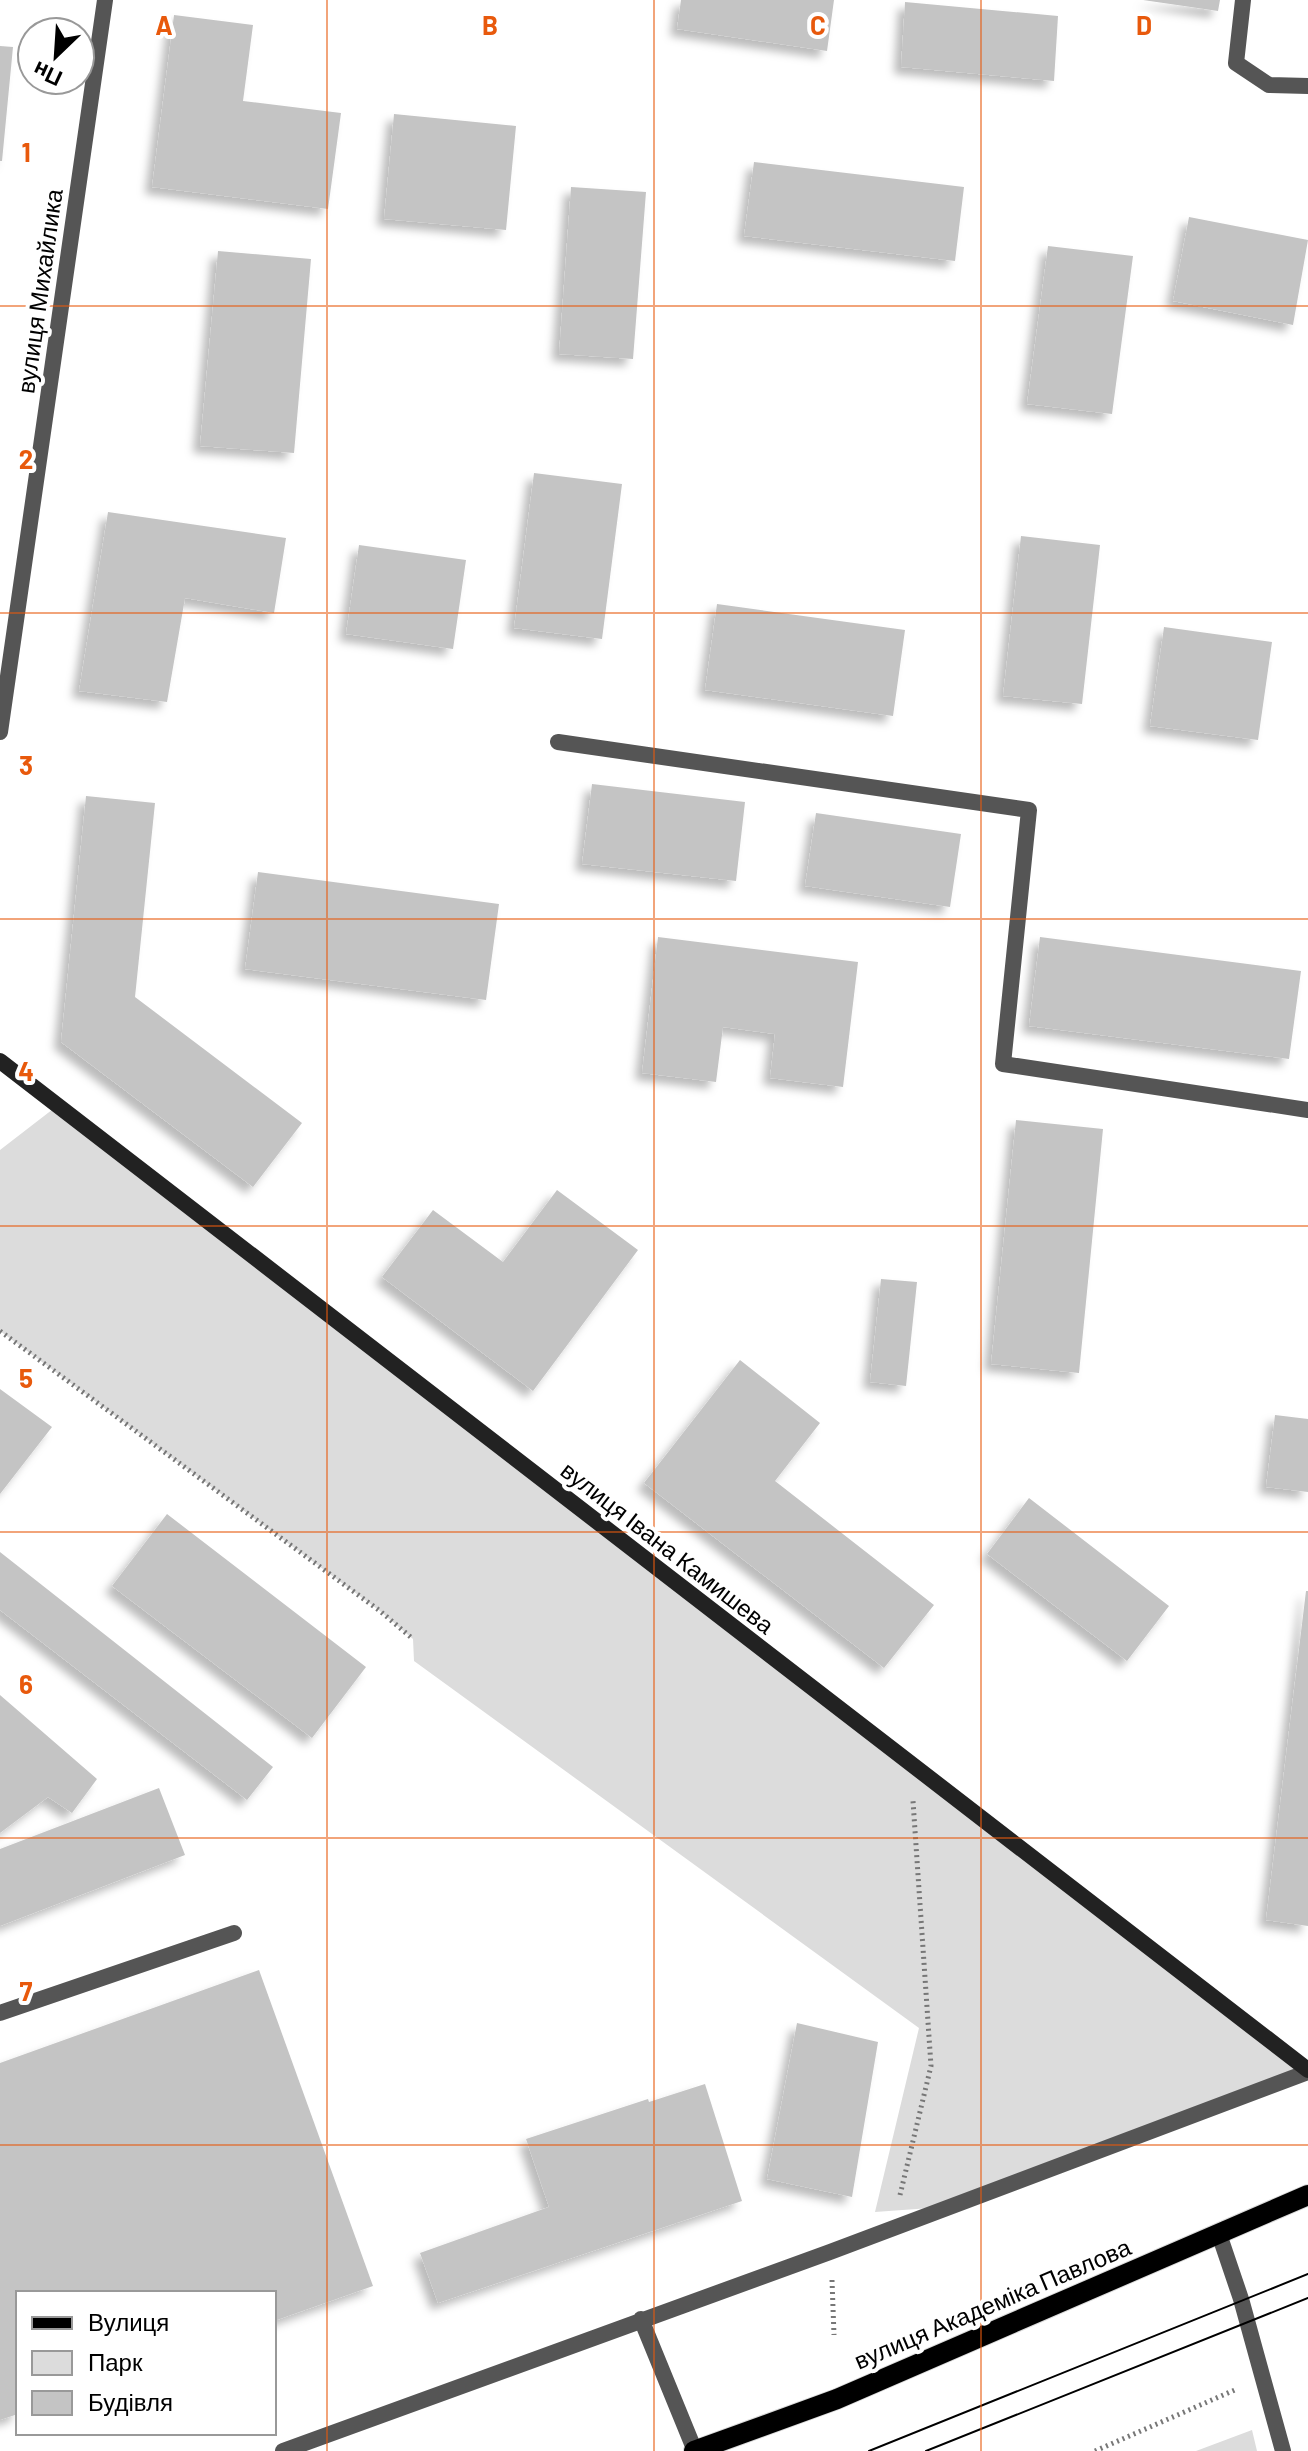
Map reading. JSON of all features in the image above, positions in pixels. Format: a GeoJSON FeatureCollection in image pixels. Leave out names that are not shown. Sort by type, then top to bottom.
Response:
{"type":"FeatureCollection","features":[{"type":"Feature","properties":{"kind":"main road","name":"вулиця Академіка Павлова"},"geometry":{"type":"LineString","coordinates":[[694,2451],[837,2399],[1308,2195]]}},
{"type":"Feature","properties":{"kind":"street","name":"вулиця Михайлика"},"geometry":{"type":"LineString","coordinates":[[0,732],[105,0]]}},
{"type":"Feature","properties":{"kind":"street"},"geometry":{"type":"LineString","coordinates":[[1243,0],[1236,63],[1269,85],[1308,86]]}},
{"type":"Feature","properties":{"kind":"street"},"geometry":{"type":"LineString","coordinates":[[558,742],[1029,810],[1003,1064],[1308,1110]]}},
{"type":"Feature","properties":{"kind":"street","name":"вулиця Івана Камишева"},"geometry":{"type":"LineString","coordinates":[[0,1061],[1308,2071]]}},
{"type":"Feature","properties":{"kind":"street"},"geometry":{"type":"LineString","coordinates":[[0,2013],[234,1933]]}},
{"type":"Feature","properties":{"kind":"street"},"geometry":{"type":"LineString","coordinates":[[283,2451],[830,2252],[1308,2071]]}},
{"type":"Feature","properties":{"kind":"street"},"geometry":{"type":"LineString","coordinates":[[1219,2234],[1283,2451]]}},
{"type":"Feature","properties":{"kind":"street"},"geometry":{"type":"LineString","coordinates":[[641,2319],[694,2451]]}},
{"type":"Feature","properties":{"kind":"path"},"geometry":{"type":"LineString","coordinates":[[0,1331],[380,1611],[413,1639]]}},
{"type":"Feature","properties":{"kind":"path"},"geometry":{"type":"LineString","coordinates":[[892,2227],[931,2066],[911,1764]]}},
{"type":"Feature","properties":{"kind":"path"},"geometry":{"type":"LineString","coordinates":[[830,2252],[834,2335]]}},
{"type":"Feature","properties":{"kind":"path"},"geometry":{"type":"LineString","coordinates":[[1095,2451],[1263,2377]]}},
{"type":"Feature","properties":{"kind":"green space"},"geometry":{"type":"Polygon","coordinates":[[[57,1106],[1308,2070],[944,2207],[875,2212],[919,2028],[414,1661],[413,1639],[380,1611],[0,1331],[0,1150],[57,1106]]]}},
{"type":"Feature","properties":{"kind":"green space"},"geometry":{"type":"Polygon","coordinates":[[[1252,2430],[1257,2451],[1196,2451],[1252,2430]]]}},
{"type":"Feature","properties":{"kind":"building"},"geometry":{"type":"Polygon","coordinates":[[[681,0],[834,0],[827,51],[677,29],[681,0]]]}},
{"type":"Feature","properties":{"kind":"building"},"geometry":{"type":"Polygon","coordinates":[[[1143,0],[1220,0],[1218,11],[1143,0]]]}},
{"type":"Feature","properties":{"kind":"building"},"geometry":{"type":"Polygon","coordinates":[[[905,2],[1058,16],[1054,81],[901,67],[905,2]]]}},
{"type":"Feature","properties":{"kind":"building"},"geometry":{"type":"Polygon","coordinates":[[[174,15],[253,25],[243,101],[341,113],[328,209],[152,187],[174,15]]]}},
{"type":"Feature","properties":{"kind":"building"},"geometry":{"type":"Polygon","coordinates":[[[0,46],[13,47],[2,161],[0,161],[0,46]]]}},
{"type":"Feature","properties":{"kind":"building"},"geometry":{"type":"Polygon","coordinates":[[[394,114],[516,126],[506,230],[384,219],[394,114]]]}},
{"type":"Feature","properties":{"kind":"building"},"geometry":{"type":"Polygon","coordinates":[[[754,162],[964,187],[955,261],[744,236],[754,162]]]}},
{"type":"Feature","properties":{"kind":"building"},"geometry":{"type":"Polygon","coordinates":[[[571,187],[646,192],[633,359],[559,354],[571,187]]]}},
{"type":"Feature","properties":{"kind":"building"},"geometry":{"type":"Polygon","coordinates":[[[1189,217],[1308,240],[1293,325],[1173,301],[1189,217]]]}},
{"type":"Feature","properties":{"kind":"building"},"geometry":{"type":"Polygon","coordinates":[[[1048,246],[1133,256],[1112,414],[1027,404],[1048,246]]]}},
{"type":"Feature","properties":{"kind":"building"},"geometry":{"type":"Polygon","coordinates":[[[218,251],[311,259],[294,453],[200,446],[218,251]]]}},
{"type":"Feature","properties":{"kind":"building"},"geometry":{"type":"Polygon","coordinates":[[[534,473],[622,484],[602,639],[514,628],[534,473]]]}},
{"type":"Feature","properties":{"kind":"building"},"geometry":{"type":"Polygon","coordinates":[[[108,512],[286,538],[274,613],[185,598],[167,702],[79,691],[108,512]]]}},
{"type":"Feature","properties":{"kind":"building"},"geometry":{"type":"Polygon","coordinates":[[[1021,536],[1100,545],[1082,704],[1003,696],[1021,536]]]}},
{"type":"Feature","properties":{"kind":"building"},"geometry":{"type":"Polygon","coordinates":[[[359,545],[466,560],[453,649],[346,634],[359,545]]]}},
{"type":"Feature","properties":{"kind":"building"},"geometry":{"type":"Polygon","coordinates":[[[717,604],[905,630],[893,716],[705,690],[717,604]]]}},
{"type":"Feature","properties":{"kind":"building"},"geometry":{"type":"Polygon","coordinates":[[[1164,627],[1272,642],[1258,740],[1150,726],[1164,627]]]}},
{"type":"Feature","properties":{"kind":"building"},"geometry":{"type":"Polygon","coordinates":[[[592,784],[745,802],[736,881],[582,864],[592,784]]]}},
{"type":"Feature","properties":{"kind":"building"},"geometry":{"type":"Polygon","coordinates":[[[86,796],[155,803],[135,997],[302,1123],[253,1187],[61,1042],[86,796]]]}},
{"type":"Feature","properties":{"kind":"building"},"geometry":{"type":"Polygon","coordinates":[[[816,813],[961,834],[950,907],[805,886],[816,813]]]}},
{"type":"Feature","properties":{"kind":"building"},"geometry":{"type":"Polygon","coordinates":[[[258,872],[499,904],[486,1000],[245,969],[258,872]]]}},
{"type":"Feature","properties":{"kind":"building"},"geometry":{"type":"Polygon","coordinates":[[[658,937],[858,962],[843,1087],[770,1078],[775,1034],[723,1027],[716,1082],[642,1073],[658,937]]]}},
{"type":"Feature","properties":{"kind":"building"},"geometry":{"type":"Polygon","coordinates":[[[1040,937],[1301,971],[1289,1059],[1029,1026],[1040,937]]]}},
{"type":"Feature","properties":{"kind":"building"},"geometry":{"type":"Polygon","coordinates":[[[1016,1120],[1103,1129],[1079,1373],[991,1364],[1016,1120]]]}},
{"type":"Feature","properties":{"kind":"building"},"geometry":{"type":"Polygon","coordinates":[[[557,1190],[638,1250],[533,1391],[382,1277],[433,1210],[503,1262],[557,1190]]]}},
{"type":"Feature","properties":{"kind":"building"},"geometry":{"type":"Polygon","coordinates":[[[881,1279],[917,1282],[906,1386],[870,1382],[881,1279]]]}},
{"type":"Feature","properties":{"kind":"building"},"geometry":{"type":"Polygon","coordinates":[[[740,1360],[820,1423],[775,1481],[934,1605],[884,1668],[644,1483],[740,1360]]]}},
{"type":"Feature","properties":{"kind":"building"},"geometry":{"type":"Polygon","coordinates":[[[0,1389],[52,1427],[0,1494],[0,1389]]]}},
{"type":"Feature","properties":{"kind":"building"},"geometry":{"type":"Polygon","coordinates":[[[1275,1415],[1308,1419],[1308,1492],[1266,1487],[1275,1415]]]}},
{"type":"Feature","properties":{"kind":"building"},"geometry":{"type":"Polygon","coordinates":[[[1029,1498],[1169,1606],[1127,1661],[987,1554],[1029,1498]]]}},
{"type":"Feature","properties":{"kind":"building"},"geometry":{"type":"Polygon","coordinates":[[[167,1514],[366,1667],[312,1738],[112,1586],[167,1514]]]}},
{"type":"Feature","properties":{"kind":"building"},"geometry":{"type":"Polygon","coordinates":[[[0,1552],[273,1767],[247,1800],[0,1610],[0,1552]]]}},
{"type":"Feature","properties":{"kind":"building"},"geometry":{"type":"Polygon","coordinates":[[[1308,1591],[1308,1926],[1266,1920],[1308,1591]]]}},
{"type":"Feature","properties":{"kind":"building"},"geometry":{"type":"Polygon","coordinates":[[[0,1695],[97,1779],[72,1813],[48,1797],[0,1833],[0,1695]]]}},
{"type":"Feature","properties":{"kind":"building"},"geometry":{"type":"Polygon","coordinates":[[[159,1788],[185,1855],[0,1926],[0,1849],[159,1788]]]}},
{"type":"Feature","properties":{"kind":"building"},"geometry":{"type":"Polygon","coordinates":[[[259,1970],[373,2286],[276,2320],[276,2291],[16,2291],[16,2415],[0,2420],[0,2063],[259,1970]]]}},
{"type":"Feature","properties":{"kind":"building"},"geometry":{"type":"Polygon","coordinates":[[[797,2023],[878,2042],[852,2197],[767,2179],[797,2023]]]}},
{"type":"Feature","properties":{"kind":"building"},"geometry":{"type":"Polygon","coordinates":[[[705,2084],[742,2201],[438,2303],[420,2253],[549,2207],[526,2139],[648,2099],[649,2102],[705,2084]]]}},
{"type":"Feature","properties":{"kind":"tram line"},"geometry":{"type":"LineString","coordinates":[[869,2451],[1308,2274]]}},
{"type":"Feature","properties":{"kind":"tram line"},"geometry":{"type":"LineString","coordinates":[[926,2451],[1308,2298]]}}]}
